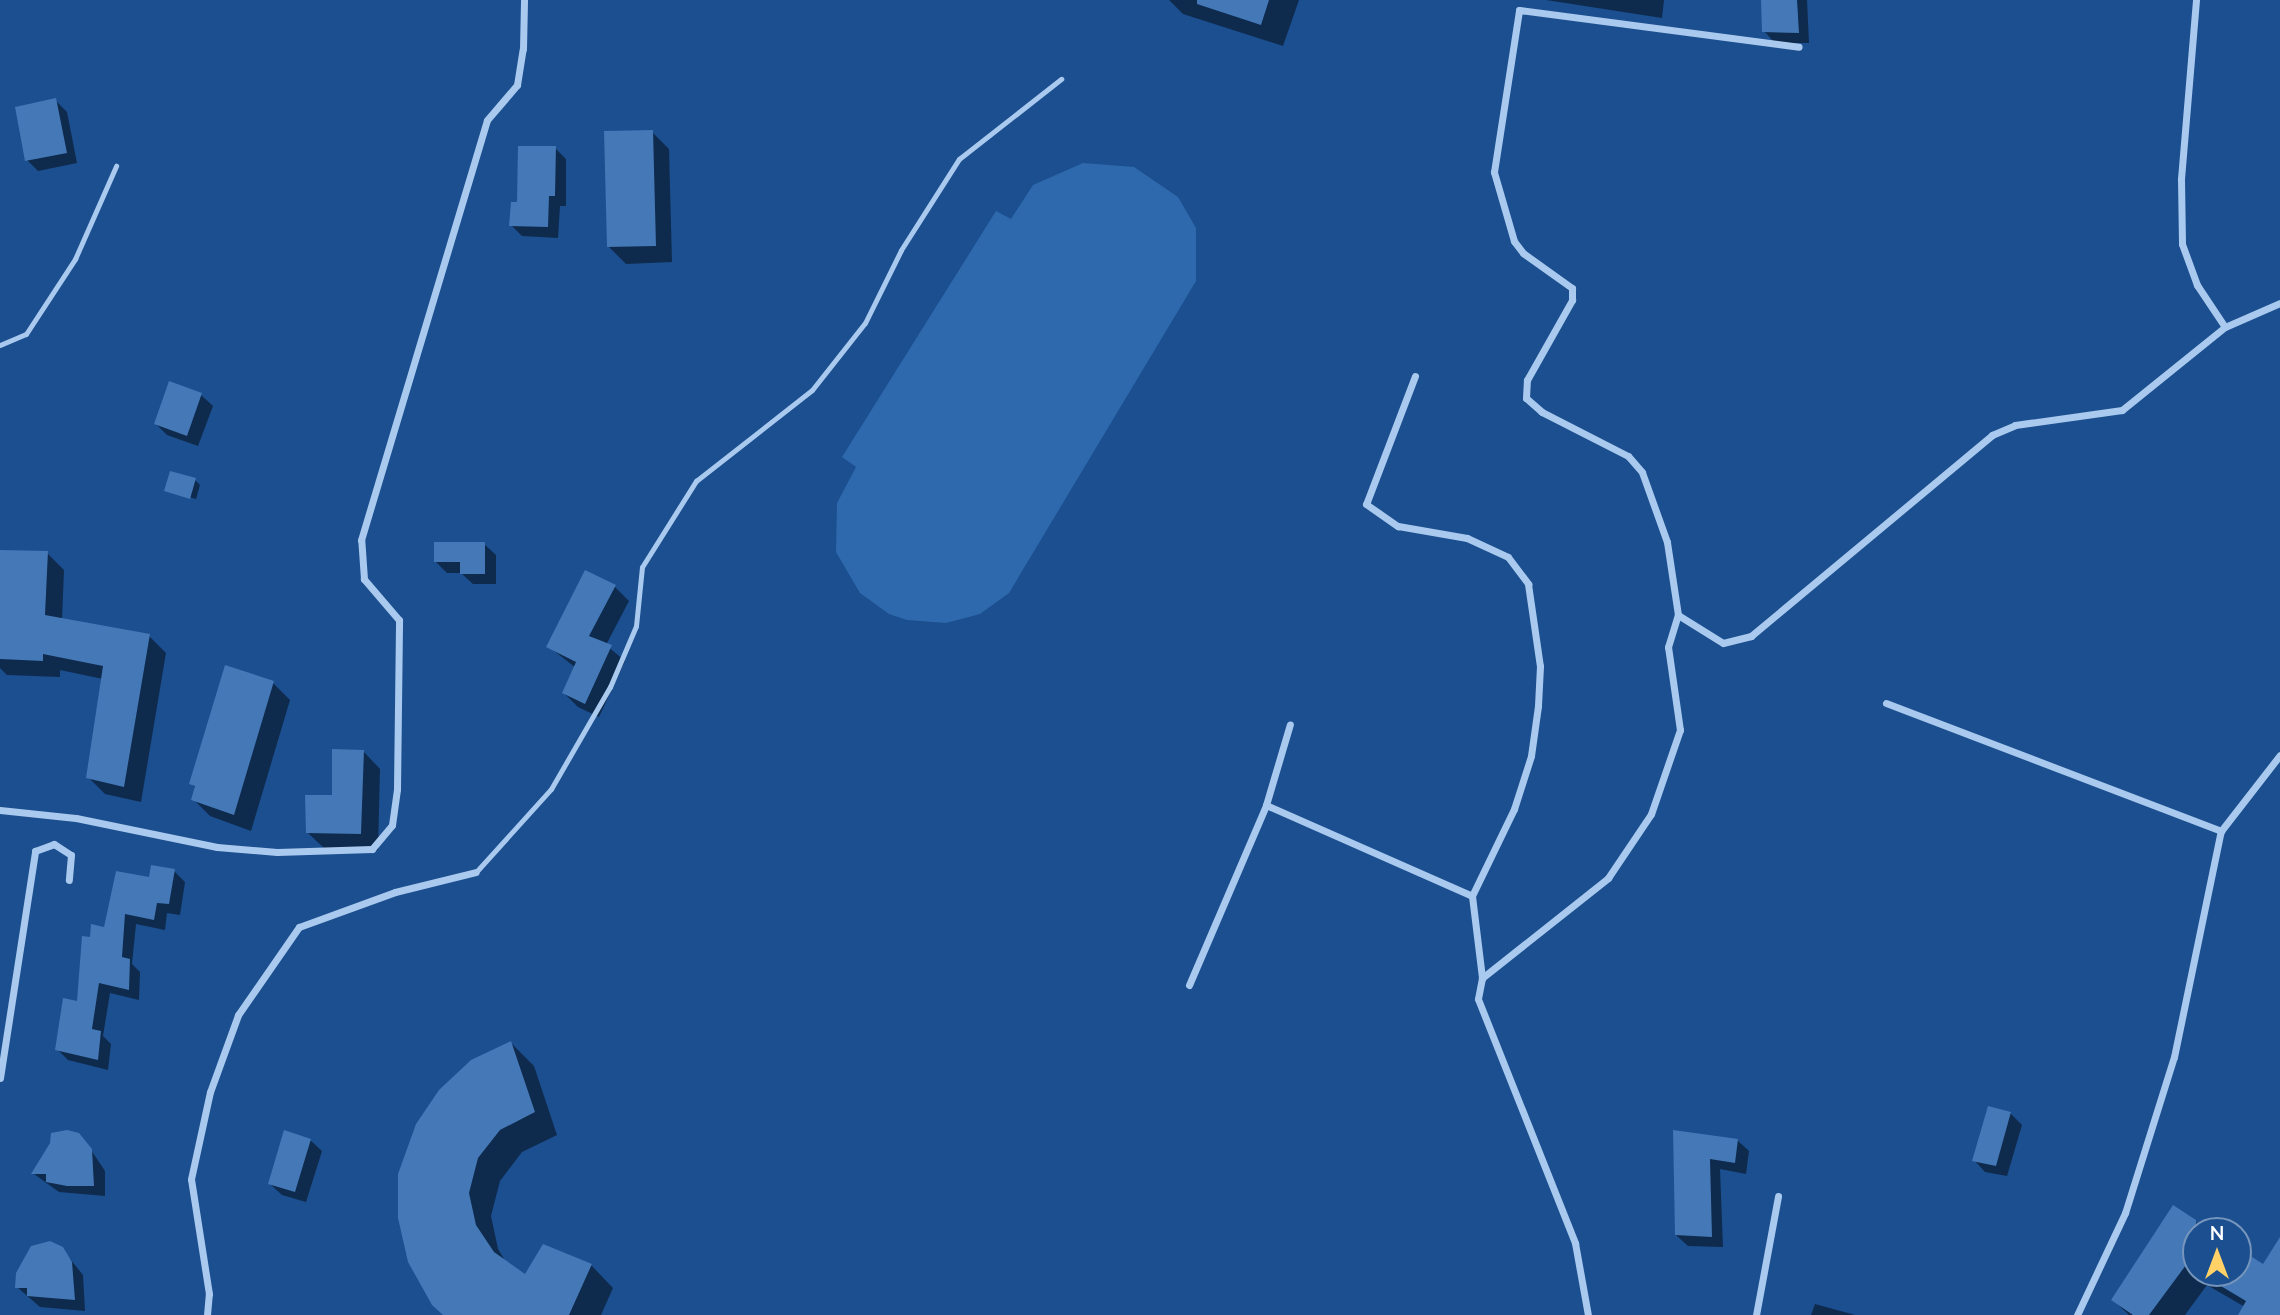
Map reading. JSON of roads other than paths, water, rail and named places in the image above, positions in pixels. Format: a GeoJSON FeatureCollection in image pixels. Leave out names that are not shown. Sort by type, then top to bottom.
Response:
{"type":"FeatureCollection","features":[{"type":"Feature","properties":{"kind":"street"},"geometry":{"type":"LineString","coordinates":[[0,810],[76,818],[217,847],[277,852],[372,849],[392,825],[397,789],[399,620],[365,579],[361,540],[487,120],[517,85],[523,49],[524,0]]}},
{"type":"Feature","properties":{"kind":"street"},"geometry":{"type":"LineString","coordinates":[[1482,978],[1608,878],[1651,814],[1680,730],[1668,648],[1678,615],[1667,542],[1642,472],[1628,456],[1542,412],[1526,398],[1527,380],[1573,300],[1572,288],[1514,241],[1494,172],[1520,0]]}},
{"type":"Feature","properties":{"kind":"street"},"geometry":{"type":"LineString","coordinates":[[2196,0],[2181,179],[2182,244],[2197,285],[2225,327]]}},
{"type":"Feature","properties":{"kind":"street"},"geometry":{"type":"LineString","coordinates":[[1519,10],[1798,47]]}},
{"type":"Feature","properties":{"kind":"street"},"geometry":{"type":"LineString","coordinates":[[1678,615],[1723,643],[1752,636],[1992,435],[2015,425],[2122,410],[2225,327],[2280,303]]}},
{"type":"Feature","properties":{"kind":"street"},"geometry":{"type":"LineString","coordinates":[[1415,376],[1366,504],[1398,526],[1467,538],[1508,557],[1528,584],[1540,666],[1531,757],[1508,822],[1472,896],[1482,978],[1478,999],[1575,1243],[1588,1315]]}},
{"type":"Feature","properties":{"kind":"street"},"geometry":{"type":"LineString","coordinates":[[1886,703],[2221,831]]}},
{"type":"Feature","properties":{"kind":"street"},"geometry":{"type":"LineString","coordinates":[[1189,985],[1266,805],[1290,723]]}},
{"type":"Feature","properties":{"kind":"street"},"geometry":{"type":"LineString","coordinates":[[2077,1315],[2125,1213],[2174,1057],[2221,831],[2280,755]]}},
{"type":"Feature","properties":{"kind":"street"},"geometry":{"type":"LineString","coordinates":[[1266,805],[1472,896]]}},
{"type":"Feature","properties":{"kind":"street"},"geometry":{"type":"LineString","coordinates":[[0,1078],[35,851],[54,844],[71,855],[69,880]]}},
{"type":"Feature","properties":{"kind":"street"},"geometry":{"type":"LineString","coordinates":[[207,1315],[209,1294],[191,1179],[210,1092],[238,1015],[299,927],[395,892],[476,872]]}},
{"type":"Feature","properties":{"kind":"street"},"geometry":{"type":"LineString","coordinates":[[1756,1315],[1778,1196]]}},
{"type":"Feature","properties":{"kind":"lane"},"geometry":{"type":"LineString","coordinates":[[476,872],[551,789],[610,687],[636,626],[642,567],[696,481],[812,390],[864,323],[901,250],[959,159],[1061,79]]}},
{"type":"Feature","properties":{"kind":"lane"},"geometry":{"type":"LineString","coordinates":[[0,345],[26,334],[68,270],[116,166]]}}]}
